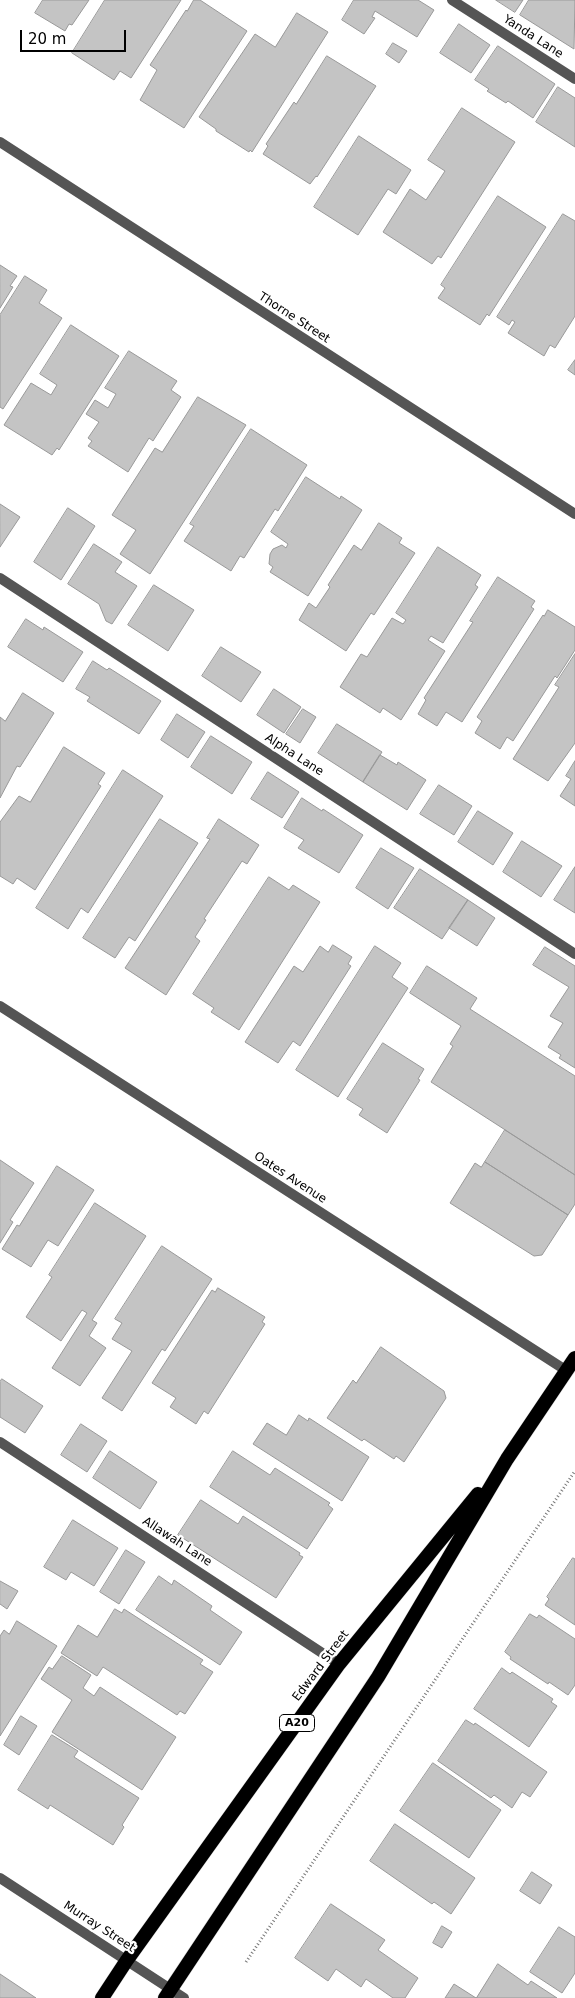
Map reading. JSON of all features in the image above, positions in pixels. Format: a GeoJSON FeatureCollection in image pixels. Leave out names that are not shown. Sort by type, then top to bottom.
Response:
{"type":"FeatureCollection","features":[{"type":"Feature","properties":{"kind":"highway","name":"Edward Street"},"geometry":{"type":"LineString","coordinates":[[168,1994],[378,1677],[507,1459],[575,1358]]}},
{"type":"Feature","properties":{"kind":"highway","name":"Edward Street"},"geometry":{"type":"LineString","coordinates":[[102,1998],[127,1960],[339,1664],[507,1459]]}},
{"type":"Feature","properties":{"kind":"street","name":"Yanda Lane"},"geometry":{"type":"LineString","coordinates":[[452,0],[575,79]]}},
{"type":"Feature","properties":{"kind":"street","name":"Thorne Street"},"geometry":{"type":"LineString","coordinates":[[0,142],[575,514]]}},
{"type":"Feature","properties":{"kind":"street","name":"Alpha Lane"},"geometry":{"type":"LineString","coordinates":[[0,578],[575,954]]}},
{"type":"Feature","properties":{"kind":"street","name":"Oates Avenue"},"geometry":{"type":"LineString","coordinates":[[0,1006],[567,1371]]}},
{"type":"Feature","properties":{"kind":"street","name":"Allawah Lane"},"geometry":{"type":"LineString","coordinates":[[0,1442],[339,1664]]}},
{"type":"Feature","properties":{"kind":"street","name":"Murray Street"},"geometry":{"type":"LineString","coordinates":[[0,1878],[127,1960],[168,1994],[184,1998]]}},
{"type":"Feature","properties":{"kind":"path"},"geometry":{"type":"LineString","coordinates":[[246,1962],[575,1471]]}},
{"type":"Feature","properties":{"kind":"building"},"geometry":{"type":"Polygon","coordinates":[[[43,0],[89,0],[72,25],[69,24],[65,31],[35,13],[43,0]]]}},
{"type":"Feature","properties":{"kind":"building"},"geometry":{"type":"Polygon","coordinates":[[[105,0],[181,0],[131,78],[120,71],[114,80],[72,53],[105,0]]]}},
{"type":"Feature","properties":{"kind":"building"},"geometry":{"type":"Polygon","coordinates":[[[194,0],[200,0],[247,31],[184,128],[140,100],[157,70],[150,65],[194,0]]]}},
{"type":"Feature","properties":{"kind":"building"},"geometry":{"type":"Polygon","coordinates":[[[354,0],[418,0],[434,10],[417,37],[375,11],[372,17],[375,18],[364,34],[342,20],[354,0]]]}},
{"type":"Feature","properties":{"kind":"building"},"geometry":{"type":"Polygon","coordinates":[[[496,0],[523,0],[515,12],[496,0]]]}},
{"type":"Feature","properties":{"kind":"building"},"geometry":{"type":"Polygon","coordinates":[[[529,0],[575,0],[574,49],[520,15],[529,0]]]}},
{"type":"Feature","properties":{"kind":"building"},"geometry":{"type":"Polygon","coordinates":[[[297,13],[328,32],[252,152],[250,150],[249,152],[216,131],[216,129],[199,117],[255,34],[275,47],[297,13]]]}},
{"type":"Feature","properties":{"kind":"building"},"geometry":{"type":"Polygon","coordinates":[[[459,24],[490,45],[471,73],[440,53],[459,24]]]}},
{"type":"Feature","properties":{"kind":"building"},"geometry":{"type":"Polygon","coordinates":[[[393,43],[407,51],[399,63],[386,54],[393,43]]]}},
{"type":"Feature","properties":{"kind":"building"},"geometry":{"type":"Polygon","coordinates":[[[498,46],[555,84],[533,118],[508,101],[506,103],[487,91],[489,89],[475,80],[498,46]]]}},
{"type":"Feature","properties":{"kind":"building"},"geometry":{"type":"Polygon","coordinates":[[[327,56],[376,86],[317,177],[310,184],[263,154],[268,146],[266,144],[294,102],[296,104],[327,56]]]}},
{"type":"Feature","properties":{"kind":"building"},"geometry":{"type":"Polygon","coordinates":[[[558,87],[575,98],[575,147],[536,122],[558,87]]]}},
{"type":"Feature","properties":{"kind":"building"},"geometry":{"type":"Polygon","coordinates":[[[462,108],[515,142],[441,258],[438,256],[432,264],[383,232],[410,189],[426,200],[445,171],[428,160],[462,108]]]}},
{"type":"Feature","properties":{"kind":"building"},"geometry":{"type":"Polygon","coordinates":[[[359,136],[411,170],[396,194],[388,189],[358,235],[314,207],[359,136]]]}},
{"type":"Feature","properties":{"kind":"building"},"geometry":{"type":"Polygon","coordinates":[[[498,196],[546,227],[489,316],[487,314],[480,325],[438,298],[445,288],[441,285],[498,196]]]}},
{"type":"Feature","properties":{"kind":"building"},"geometry":{"type":"Polygon","coordinates":[[[563,214],[575,221],[575,316],[555,348],[550,345],[544,356],[508,333],[515,322],[512,320],[509,325],[497,317],[563,214]]]}},
{"type":"Feature","properties":{"kind":"building"},"geometry":{"type":"Polygon","coordinates":[[[0,265],[17,276],[10,286],[13,287],[0,308],[0,265]]]}},
{"type":"Feature","properties":{"kind":"building"},"geometry":{"type":"Polygon","coordinates":[[[25,276],[47,290],[39,303],[62,318],[3,409],[0,407],[0,315],[25,276]]]}},
{"type":"Feature","properties":{"kind":"building"},"geometry":{"type":"Polygon","coordinates":[[[71,325],[119,356],[59,450],[57,448],[52,455],[4,425],[31,383],[51,395],[57,385],[40,374],[71,325]]]}},
{"type":"Feature","properties":{"kind":"building"},"geometry":{"type":"Polygon","coordinates":[[[129,351],[177,381],[171,390],[181,397],[153,441],[149,438],[128,472],[88,446],[92,441],[88,438],[99,422],[86,414],[95,400],[108,408],[116,394],[105,388],[129,351]]]}},
{"type":"Feature","properties":{"kind":"building"},"geometry":{"type":"Polygon","coordinates":[[[575,360],[575,375],[568,370],[575,360]]]}},
{"type":"Feature","properties":{"kind":"building"},"geometry":{"type":"Polygon","coordinates":[[[198,397],[246,425],[150,574],[120,554],[136,530],[112,515],[155,448],[162,452],[198,397]]]}},
{"type":"Feature","properties":{"kind":"building"},"geometry":{"type":"Polygon","coordinates":[[[251,429],[307,465],[278,511],[275,509],[244,558],[240,556],[231,571],[184,541],[194,526],[190,524],[251,429]]]}},
{"type":"Feature","properties":{"kind":"building"},"geometry":{"type":"Polygon","coordinates":[[[306,477],[340,499],[341,496],[362,510],[308,596],[270,572],[273,567],[269,564],[270,554],[273,549],[282,545],[286,548],[288,544],[271,532],[306,477]]]}},
{"type":"Feature","properties":{"kind":"building"},"geometry":{"type":"Polygon","coordinates":[[[0,504],[20,517],[0,547],[0,504]]]}},
{"type":"Feature","properties":{"kind":"building"},"geometry":{"type":"Polygon","coordinates":[[[68,508],[95,526],[61,580],[34,562],[68,508]]]}},
{"type":"Feature","properties":{"kind":"building"},"geometry":{"type":"Polygon","coordinates":[[[379,523],[402,538],[399,543],[415,553],[374,615],[371,613],[346,651],[299,620],[309,603],[316,608],[330,587],[328,585],[354,545],[361,550],[379,523]]]}},
{"type":"Feature","properties":{"kind":"building"},"geometry":{"type":"Polygon","coordinates":[[[94,544],[122,562],[115,572],[137,586],[112,624],[106,621],[99,604],[68,584],[94,544]]]}},
{"type":"Feature","properties":{"kind":"building"},"geometry":{"type":"Polygon","coordinates":[[[438,547],[481,575],[475,585],[478,587],[443,643],[431,636],[428,640],[445,651],[401,720],[383,708],[380,713],[340,687],[361,654],[367,657],[392,618],[403,624],[406,620],[396,613],[438,547]]]}},
{"type":"Feature","properties":{"kind":"building"},"geometry":{"type":"Polygon","coordinates":[[[498,577],[535,601],[531,607],[534,609],[462,722],[446,712],[437,726],[418,714],[426,700],[424,698],[473,622],[470,621],[498,577]]]}},
{"type":"Feature","properties":{"kind":"building"},"geometry":{"type":"Polygon","coordinates":[[[154,585],[194,610],[168,651],[128,625],[154,585]]]}},
{"type":"Feature","properties":{"kind":"building"},"geometry":{"type":"Polygon","coordinates":[[[548,610],[575,627],[575,650],[557,678],[555,676],[513,741],[507,737],[500,749],[475,733],[482,721],[477,717],[548,610]]]}},
{"type":"Feature","properties":{"kind":"building"},"geometry":{"type":"Polygon","coordinates":[[[26,619],[43,630],[44,627],[83,652],[63,682],[8,647],[26,619]]]}},
{"type":"Feature","properties":{"kind":"building"},"geometry":{"type":"Polygon","coordinates":[[[221,647],[261,672],[241,702],[202,676],[221,647]]]}},
{"type":"Feature","properties":{"kind":"building"},"geometry":{"type":"Polygon","coordinates":[[[575,654],[575,743],[548,781],[513,759],[559,687],[555,685],[575,654]]]}},
{"type":"Feature","properties":{"kind":"building"},"geometry":{"type":"Polygon","coordinates":[[[93,661],[107,670],[109,668],[161,701],[139,734],[87,701],[90,697],[76,689],[93,661]]]}},
{"type":"Feature","properties":{"kind":"building"},"geometry":{"type":"Polygon","coordinates":[[[274,689],[301,707],[284,733],[257,715],[274,689]]]}},
{"type":"Feature","properties":{"kind":"building"},"geometry":{"type":"Polygon","coordinates":[[[23,693],[54,713],[20,767],[17,766],[0,798],[0,717],[5,721],[23,693]]]}},
{"type":"Feature","properties":{"kind":"building"},"geometry":{"type":"Polygon","coordinates":[[[303,709],[316,717],[300,743],[286,734],[303,709]]]}},
{"type":"Feature","properties":{"kind":"building"},"geometry":{"type":"Polygon","coordinates":[[[177,714],[205,732],[188,758],[161,740],[177,714]]]}},
{"type":"Feature","properties":{"kind":"building"},"geometry":{"type":"Polygon","coordinates":[[[337,724],[382,752],[363,782],[318,753],[337,724]]]}},
{"type":"Feature","properties":{"kind":"building"},"geometry":{"type":"Polygon","coordinates":[[[211,736],[252,762],[232,794],[191,767],[211,736]]]}},
{"type":"Feature","properties":{"kind":"building"},"geometry":{"type":"Polygon","coordinates":[[[64,747],[105,773],[98,784],[101,786],[35,890],[17,878],[13,884],[0,876],[0,822],[19,796],[30,802],[64,747]]]}},
{"type":"Feature","properties":{"kind":"building"},"geometry":{"type":"Polygon","coordinates":[[[380,755],[397,765],[398,762],[426,780],[407,810],[363,782],[380,755]]]}},
{"type":"Feature","properties":{"kind":"building"},"geometry":{"type":"Polygon","coordinates":[[[575,761],[575,806],[560,796],[571,779],[566,776],[575,761]]]}},
{"type":"Feature","properties":{"kind":"building"},"geometry":{"type":"Polygon","coordinates":[[[123,770],[163,796],[88,913],[81,908],[68,929],[36,908],[123,770]]]}},
{"type":"Feature","properties":{"kind":"building"},"geometry":{"type":"Polygon","coordinates":[[[268,772],[299,792],[282,818],[251,799],[268,772]]]}},
{"type":"Feature","properties":{"kind":"building"},"geometry":{"type":"Polygon","coordinates":[[[439,785],[472,806],[454,835],[420,814],[439,785]]]}},
{"type":"Feature","properties":{"kind":"building"},"geometry":{"type":"Polygon","coordinates":[[[302,798],[363,835],[339,873],[298,848],[304,840],[284,828],[302,798]]]}},
{"type":"Feature","properties":{"kind":"building"},"geometry":{"type":"Polygon","coordinates":[[[478,811],[513,833],[493,865],[458,842],[478,811]]]}},
{"type":"Feature","properties":{"kind":"building"},"geometry":{"type":"Polygon","coordinates":[[[160,819],[198,843],[135,941],[129,937],[115,958],[83,938],[160,819]]]}},
{"type":"Feature","properties":{"kind":"building"},"geometry":{"type":"Polygon","coordinates":[[[219,819],[259,845],[247,864],[242,861],[204,919],[206,920],[195,937],[200,941],[166,995],[125,968],[210,839],[207,838],[219,819]]]}},
{"type":"Feature","properties":{"kind":"building"},"geometry":{"type":"Polygon","coordinates":[[[522,841],[562,866],[541,897],[503,872],[522,841]]]}},
{"type":"Feature","properties":{"kind":"building"},"geometry":{"type":"Polygon","coordinates":[[[381,848],[414,868],[388,909],[356,888],[381,848]]]}},
{"type":"Feature","properties":{"kind":"building"},"geometry":{"type":"Polygon","coordinates":[[[575,867],[575,913],[554,900],[575,867]]]}},
{"type":"Feature","properties":{"kind":"building"},"geometry":{"type":"Polygon","coordinates":[[[420,869],[468,900],[442,939],[394,908],[420,869]]]}},
{"type":"Feature","properties":{"kind":"building"},"geometry":{"type":"Polygon","coordinates":[[[269,877],[289,890],[293,885],[320,902],[239,1030],[211,1012],[214,1008],[193,994],[269,877]]]}},
{"type":"Feature","properties":{"kind":"building"},"geometry":{"type":"Polygon","coordinates":[[[468,900],[495,918],[477,946],[449,928],[468,900]]]}},
{"type":"Feature","properties":{"kind":"building"},"geometry":{"type":"Polygon","coordinates":[[[333,945],[352,957],[348,964],[351,966],[300,1046],[293,1041],[278,1063],[245,1042],[294,966],[303,972],[320,946],[328,952],[333,945]]]}},
{"type":"Feature","properties":{"kind":"building"},"geometry":{"type":"Polygon","coordinates":[[[375,946],[401,963],[392,977],[408,988],[338,1097],[296,1070],[375,946]]]}},
{"type":"Feature","properties":{"kind":"building"},"geometry":{"type":"Polygon","coordinates":[[[545,947],[575,966],[575,1068],[559,1058],[561,1055],[548,1047],[563,1023],[550,1016],[569,987],[533,965],[545,947]]]}},
{"type":"Feature","properties":{"kind":"building"},"geometry":{"type":"Polygon","coordinates":[[[427,966],[477,998],[470,1009],[575,1076],[575,1175],[431,1082],[453,1046],[450,1044],[461,1026],[410,993],[427,966]]]}},
{"type":"Feature","properties":{"kind":"building"},"geometry":{"type":"Polygon","coordinates":[[[383,1043],[424,1069],[418,1079],[420,1080],[387,1133],[359,1115],[363,1109],[347,1099],[383,1043]]]}},
{"type":"Feature","properties":{"kind":"building"},"geometry":{"type":"Polygon","coordinates":[[[505,1130],[575,1175],[575,1204],[568,1215],[485,1162],[505,1130]]]}},
{"type":"Feature","properties":{"kind":"building"},"geometry":{"type":"Polygon","coordinates":[[[0,1160],[34,1183],[10,1220],[13,1222],[0,1243],[0,1160]]]}},
{"type":"Feature","properties":{"kind":"building"},"geometry":{"type":"Polygon","coordinates":[[[485,1162],[568,1215],[542,1255],[534,1256],[450,1203],[475,1163],[481,1167],[485,1162]]]}},
{"type":"Feature","properties":{"kind":"building"},"geometry":{"type":"Polygon","coordinates":[[[57,1166],[94,1190],[58,1246],[48,1240],[31,1267],[2,1249],[57,1166]]]}},
{"type":"Feature","properties":{"kind":"building"},"geometry":{"type":"Polygon","coordinates":[[[95,1203],[146,1236],[92,1320],[97,1323],[89,1336],[106,1348],[80,1386],[52,1368],[87,1313],[82,1310],[61,1341],[26,1317],[52,1277],[49,1275],[95,1203]]]}},
{"type":"Feature","properties":{"kind":"building"},"geometry":{"type":"Polygon","coordinates":[[[162,1246],[212,1279],[165,1351],[162,1349],[122,1411],[102,1398],[132,1351],[112,1339],[122,1323],[115,1319],[162,1246]]]}},
{"type":"Feature","properties":{"kind":"building"},"geometry":{"type":"Polygon","coordinates":[[[218,1288],[265,1317],[262,1322],[265,1324],[208,1414],[204,1411],[196,1424],[170,1407],[176,1398],[152,1383],[212,1290],[215,1292],[218,1288]]]}},
{"type":"Feature","properties":{"kind":"building"},"geometry":{"type":"Polygon","coordinates":[[[381,1347],[444,1391],[446,1398],[404,1462],[396,1456],[394,1459],[364,1439],[362,1441],[327,1418],[353,1380],[356,1383],[381,1347]]]}},
{"type":"Feature","properties":{"kind":"building"},"geometry":{"type":"Polygon","coordinates":[[[2,1379],[43,1406],[25,1433],[0,1417],[0,1382],[2,1379]]]}},
{"type":"Feature","properties":{"kind":"building"},"geometry":{"type":"Polygon","coordinates":[[[299,1415],[308,1421],[309,1418],[369,1457],[342,1501],[253,1444],[267,1423],[286,1435],[299,1415]]]}},
{"type":"Feature","properties":{"kind":"building"},"geometry":{"type":"Polygon","coordinates":[[[81,1424],[107,1441],[87,1472],[61,1455],[81,1424]]]}},
{"type":"Feature","properties":{"kind":"building"},"geometry":{"type":"Polygon","coordinates":[[[110,1451],[157,1482],[140,1509],[93,1478],[110,1451]]]}},
{"type":"Feature","properties":{"kind":"building"},"geometry":{"type":"Polygon","coordinates":[[[233,1451],[270,1475],[275,1468],[330,1503],[328,1505],[333,1509],[307,1549],[210,1487],[233,1451]]]}},
{"type":"Feature","properties":{"kind":"building"},"geometry":{"type":"Polygon","coordinates":[[[201,1500],[238,1524],[243,1516],[300,1553],[299,1555],[303,1557],[276,1598],[178,1535],[201,1500]]]}},
{"type":"Feature","properties":{"kind":"building"},"geometry":{"type":"Polygon","coordinates":[[[73,1520],[118,1548],[94,1586],[71,1572],[66,1580],[44,1567],[73,1520]]]}},
{"type":"Feature","properties":{"kind":"building"},"geometry":{"type":"Polygon","coordinates":[[[126,1550],[145,1562],[119,1604],[100,1592],[126,1550]]]}},
{"type":"Feature","properties":{"kind":"building"},"geometry":{"type":"Polygon","coordinates":[[[573,1558],[575,1559],[575,1625],[545,1605],[549,1599],[547,1597],[573,1558]]]}},
{"type":"Feature","properties":{"kind":"building"},"geometry":{"type":"Polygon","coordinates":[[[159,1576],[172,1585],[174,1580],[212,1606],[210,1610],[242,1632],[220,1665],[136,1610],[159,1576]]]}},
{"type":"Feature","properties":{"kind":"building"},"geometry":{"type":"Polygon","coordinates":[[[0,1581],[18,1591],[7,1609],[0,1604],[0,1581]]]}},
{"type":"Feature","properties":{"kind":"building"},"geometry":{"type":"Polygon","coordinates":[[[115,1609],[122,1613],[124,1609],[203,1660],[200,1664],[213,1672],[185,1714],[180,1711],[177,1715],[103,1667],[97,1676],[61,1653],[78,1625],[97,1637],[115,1609]]]}},
{"type":"Feature","properties":{"kind":"building"},"geometry":{"type":"Polygon","coordinates":[[[530,1614],[537,1618],[539,1615],[575,1639],[575,1685],[568,1695],[510,1659],[511,1657],[505,1652],[530,1614]]]}},
{"type":"Feature","properties":{"kind":"building"},"geometry":{"type":"Polygon","coordinates":[[[17,1621],[57,1646],[0,1736],[0,1636],[4,1630],[9,1634],[17,1621]]]}},
{"type":"Feature","properties":{"kind":"building"},"geometry":{"type":"Polygon","coordinates":[[[62,1656],[91,1675],[83,1688],[94,1696],[100,1687],[176,1737],[142,1790],[52,1732],[72,1700],[41,1679],[49,1667],[52,1669],[62,1656]]]}},
{"type":"Feature","properties":{"kind":"building"},"geometry":{"type":"Polygon","coordinates":[[[502,1668],[510,1674],[512,1672],[553,1699],[551,1702],[557,1706],[529,1747],[474,1709],[502,1668]]]}},
{"type":"Feature","properties":{"kind":"building"},"geometry":{"type":"Polygon","coordinates":[[[21,1716],[37,1726],[19,1755],[4,1745],[21,1716]]]}},
{"type":"Feature","properties":{"kind":"building"},"geometry":{"type":"Polygon","coordinates":[[[466,1720],[474,1725],[475,1723],[547,1772],[530,1797],[522,1792],[512,1808],[494,1795],[491,1798],[438,1761],[466,1720]]]}},
{"type":"Feature","properties":{"kind":"building"},"geometry":{"type":"Polygon","coordinates":[[[52,1735],[78,1751],[74,1757],[139,1798],[122,1825],[124,1827],[113,1845],[50,1805],[48,1809],[18,1790],[52,1735]]]}},
{"type":"Feature","properties":{"kind":"building"},"geometry":{"type":"Polygon","coordinates":[[[433,1763],[501,1810],[469,1858],[400,1811],[433,1763]]]}},
{"type":"Feature","properties":{"kind":"building"},"geometry":{"type":"Polygon","coordinates":[[[395,1824],[475,1878],[451,1914],[434,1902],[432,1904],[370,1861],[395,1824]]]}},
{"type":"Feature","properties":{"kind":"building"},"geometry":{"type":"Polygon","coordinates":[[[532,1872],[552,1885],[540,1904],[520,1891],[532,1872]]]}},
{"type":"Feature","properties":{"kind":"building"},"geometry":{"type":"Polygon","coordinates":[[[331,1904],[385,1940],[378,1950],[418,1978],[405,1998],[393,1998],[366,1979],[361,1987],[336,1969],[328,1981],[295,1958],[331,1904]]]}},
{"type":"Feature","properties":{"kind":"building"},"geometry":{"type":"Polygon","coordinates":[[[442,1926],[452,1932],[442,1948],[433,1943],[442,1926]]]}},
{"type":"Feature","properties":{"kind":"building"},"geometry":{"type":"Polygon","coordinates":[[[559,1927],[575,1937],[575,1973],[562,1993],[530,1972],[559,1927]]]}},
{"type":"Feature","properties":{"kind":"building"},"geometry":{"type":"Polygon","coordinates":[[[498,1964],[528,1985],[531,1981],[557,1998],[476,1998],[498,1964]]]}},
{"type":"Feature","properties":{"kind":"building"},"geometry":{"type":"Polygon","coordinates":[[[0,1974],[36,1998],[0,1998],[0,1974]]]}},
{"type":"Feature","properties":{"kind":"building"},"geometry":{"type":"Polygon","coordinates":[[[454,1984],[476,1998],[445,1998],[454,1984]]]}}]}
